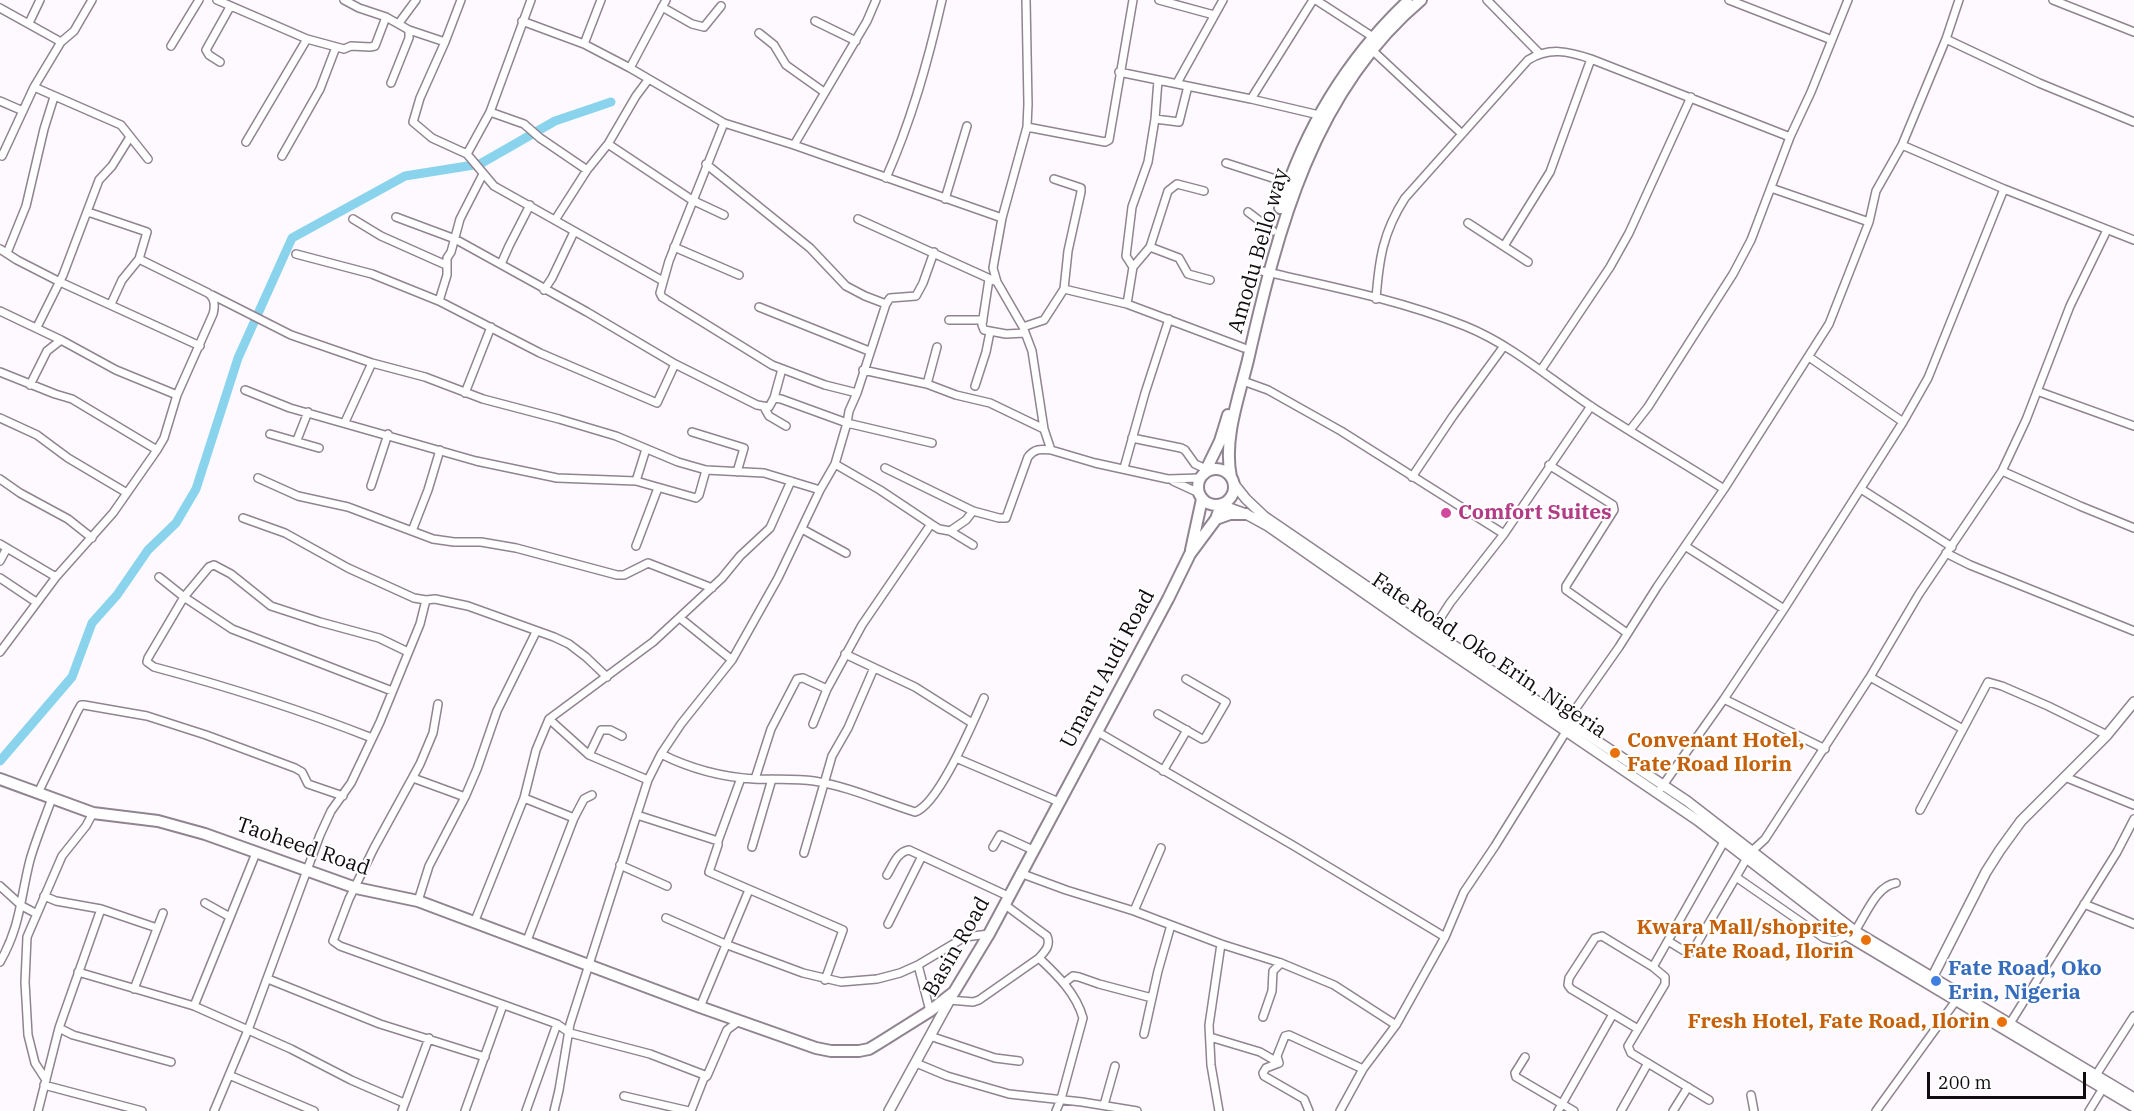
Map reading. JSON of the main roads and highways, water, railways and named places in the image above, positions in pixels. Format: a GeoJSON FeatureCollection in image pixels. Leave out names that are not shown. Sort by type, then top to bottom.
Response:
{"type":"FeatureCollection","features":[{"type":"Feature","properties":{"kind":"main road","name":"Amodu Bello way"},"geometry":{"type":"LineString","coordinates":[[1233,480],[1229,445],[1273,231],[1288,183],[1319,115],[1340,81],[1360,52],[1410,0]]}},
{"type":"Feature","properties":{"kind":"main road","name":"Amodu Bello way"},"geometry":{"type":"LineString","coordinates":[[1203,474],[1224,428],[1265,272],[1311,149],[1334,105],[1372,50],[1421,0]]}},
{"type":"Feature","properties":{"kind":"main road"},"geometry":{"type":"LineString","coordinates":[[1190,554],[1203,474],[1218,469],[1233,480],[1233,495],[1230,500],[1221,505],[1208,504],[1201,496]]}},
{"type":"Feature","properties":{"kind":"main road"},"geometry":{"type":"LineString","coordinates":[[1190,554],[1216,519],[1221,505]]}},
{"type":"Feature","properties":{"kind":"main road"},"geometry":{"type":"LineString","coordinates":[[1216,519],[1230,514],[1246,514]]}},
{"type":"Feature","properties":{"kind":"main road","name":"Umaru Audi Road"},"geometry":{"type":"LineString","coordinates":[[1059,802],[1190,554]]}},
{"type":"Feature","properties":{"kind":"main road","name":"Taoheed Road"},"geometry":{"type":"LineString","coordinates":[[0,779],[93,813],[158,821],[205,834],[356,888],[418,902],[816,1048],[847,1052],[869,1049],[952,996]]}},
{"type":"Feature","properties":{"kind":"main road","name":"Basin Road"},"geometry":{"type":"LineString","coordinates":[[952,996],[989,934],[1059,802]]}},
{"type":"Feature","properties":{"kind":"waterway"},"geometry":{"type":"LineString","coordinates":[[0,761],[72,677],[92,623],[117,595],[148,550],[176,523],[196,489],[238,358],[292,238],[405,176],[480,164],[555,121],[611,102]]}},
{"type":"Feature","properties":{"kind":"place","name":"Comfort Suites"},"geometry":{"type":"Point","coordinates":[1446,513]}},
{"type":"Feature","properties":{"kind":"place","name":"Convenant Hotel, Fate Road Ilorin"},"geometry":{"type":"Point","coordinates":[1615,753]}},
{"type":"Feature","properties":{"kind":"place","name":"Kwara Mall/shoprite, Fate Road, Ilorin"},"geometry":{"type":"Point","coordinates":[1866,940]}},
{"type":"Feature","properties":{"kind":"place","name":"Fate Road, Oko Erin, Nigeria"},"geometry":{"type":"Point","coordinates":[1936,981]}},
{"type":"Feature","properties":{"kind":"place","name":"Fresh Hotel, Fate Road, Ilorin"},"geometry":{"type":"Point","coordinates":[2002,1022]}}]}
